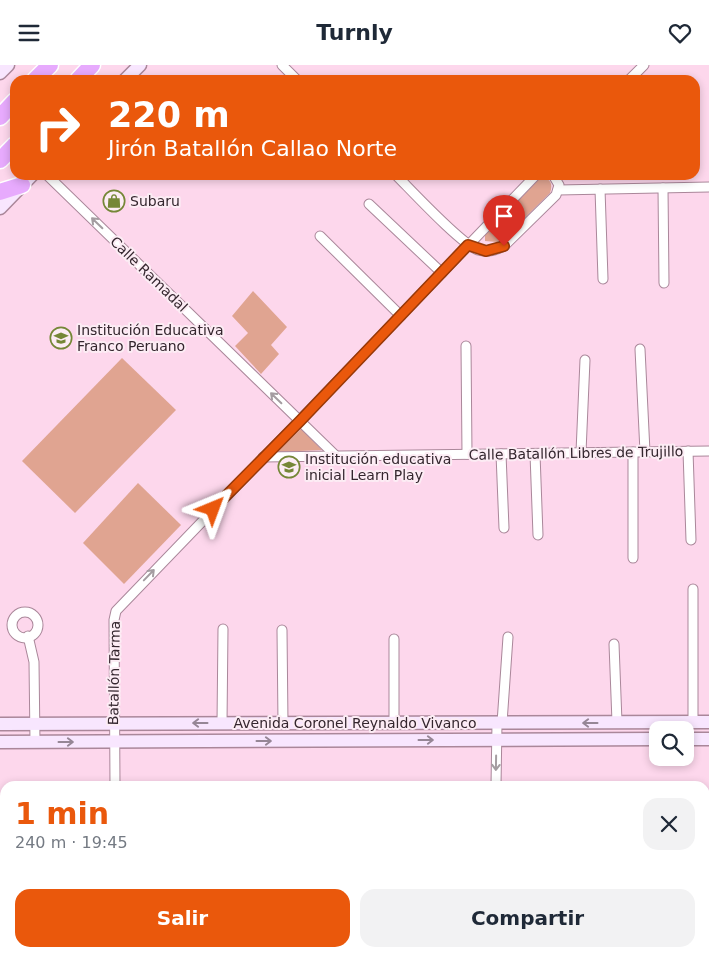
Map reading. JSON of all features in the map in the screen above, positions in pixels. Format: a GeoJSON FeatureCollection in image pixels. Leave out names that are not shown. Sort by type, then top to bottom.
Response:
{"type":"FeatureCollection","features":[{"type":"Feature","properties":{"kind":"highway"},"geometry":{"type":"LineString","coordinates":[[40,75],[50,65]]}},
{"type":"Feature","properties":{"kind":"highway"},"geometry":{"type":"LineString","coordinates":[[83,75],[92,65]]}},
{"type":"Feature","properties":{"kind":"highway"},"geometry":{"type":"LineString","coordinates":[[0,117],[10,106]]}},
{"type":"Feature","properties":{"kind":"highway"},"geometry":{"type":"LineString","coordinates":[[0,160],[10,150]]}},
{"type":"Feature","properties":{"kind":"highway"},"geometry":{"type":"LineString","coordinates":[[0,192],[27,180]]}},
{"type":"Feature","properties":{"kind":"street"},"geometry":{"type":"LineString","coordinates":[[0,73],[8,65]]}},
{"type":"Feature","properties":{"kind":"street"},"geometry":{"type":"LineString","coordinates":[[130,75],[140,65]]}},
{"type":"Feature","properties":{"kind":"street"},"geometry":{"type":"LineString","coordinates":[[282,65],[292,75]]}},
{"type":"Feature","properties":{"kind":"street"},"geometry":{"type":"LineString","coordinates":[[635,75],[644,65]]}},
{"type":"Feature","properties":{"kind":"street"},"geometry":{"type":"LineString","coordinates":[[0,208],[27,180]]}},
{"type":"Feature","properties":{"kind":"street","name":"Calle Ramadal"},"geometry":{"type":"LineString","coordinates":[[52,180],[336,456]]}},
{"type":"Feature","properties":{"kind":"street"},"geometry":{"type":"LineString","coordinates":[[401,180],[468,245],[486,251],[504,246],[558,190],[560,185],[556,180]]}},
{"type":"Feature","properties":{"kind":"street","name":"Batallón Tarma"},"geometry":{"type":"LineString","coordinates":[[115,781],[114,620],[116,611],[531,180]]}},
{"type":"Feature","properties":{"kind":"street"},"geometry":{"type":"LineString","coordinates":[[558,190],[709,187]]}},
{"type":"Feature","properties":{"kind":"street"},"geometry":{"type":"LineString","coordinates":[[663,188],[664,283]]}},
{"type":"Feature","properties":{"kind":"street"},"geometry":{"type":"LineString","coordinates":[[600,189],[603,279]]}},
{"type":"Feature","properties":{"kind":"street"},"geometry":{"type":"LineString","coordinates":[[369,204],[442,273]]}},
{"type":"Feature","properties":{"kind":"street"},"geometry":{"type":"LineString","coordinates":[[320,236],[401,315]]}},
{"type":"Feature","properties":{"kind":"street"},"geometry":{"type":"LineString","coordinates":[[466,346],[467,454]]}},
{"type":"Feature","properties":{"kind":"street"},"geometry":{"type":"LineString","coordinates":[[640,349],[645,452]]}},
{"type":"Feature","properties":{"kind":"street"},"geometry":{"type":"LineString","coordinates":[[581,452],[585,360]]}},
{"type":"Feature","properties":{"kind":"street"},"geometry":{"type":"LineString","coordinates":[[688,451],[691,540]]}},
{"type":"Feature","properties":{"kind":"street","name":"Calle Batallón Libres de Trujillo"},"geometry":{"type":"LineString","coordinates":[[263,457],[709,451]]}},
{"type":"Feature","properties":{"kind":"street"},"geometry":{"type":"LineString","coordinates":[[633,452],[633,558]]}},
{"type":"Feature","properties":{"kind":"street"},"geometry":{"type":"LineString","coordinates":[[500,454],[504,528]]}},
{"type":"Feature","properties":{"kind":"street"},"geometry":{"type":"LineString","coordinates":[[535,454],[538,535]]}},
{"type":"Feature","properties":{"kind":"street"},"geometry":{"type":"LineString","coordinates":[[693,589],[694,721]]}},
{"type":"Feature","properties":{"kind":"street"},"geometry":{"type":"LineString","coordinates":[[222,723],[223,629]]}},
{"type":"Feature","properties":{"kind":"street"},"geometry":{"type":"LineString","coordinates":[[282,630],[283,723]]}},
{"type":"Feature","properties":{"kind":"street"},"geometry":{"type":"LineString","coordinates":[[28,636],[34,662],[35,742]]}},
{"type":"Feature","properties":{"kind":"street"},"geometry":{"type":"LineString","coordinates":[[496,781],[497,740],[508,637]]}},
{"type":"Feature","properties":{"kind":"street"},"geometry":{"type":"LineString","coordinates":[[394,639],[394,723]]}},
{"type":"Feature","properties":{"kind":"street"},"geometry":{"type":"LineString","coordinates":[[614,644],[617,723]]}},
{"type":"Feature","properties":{"kind":"street","name":"Avenida Coronel Reynaldo Vivanco"},"geometry":{"type":"LineString","coordinates":[[694,722],[709,722]]}},
{"type":"Feature","properties":{"kind":"street"},"geometry":{"type":"LineString","coordinates":[[308,741],[309,723]]}},
{"type":"Feature","properties":{"kind":"street","name":"Avenida Coronel Reynaldo Vivanco"},"geometry":{"type":"LineString","coordinates":[[0,724],[649,723]]}},
{"type":"Feature","properties":{"kind":"street","name":"Avenida Coronel Reynaldo Vivanco"},"geometry":{"type":"LineString","coordinates":[[0,742],[649,739]]}},
{"type":"Feature","properties":{"kind":"street"},"geometry":{"type":"LineString","coordinates":[[694,739],[709,739]]}},
{"type":"Feature","properties":{"kind":"shaded area"},"geometry":{"type":"Polygon","coordinates":[[[538,180],[548,180],[550,182],[550,193],[503,239],[497,242],[485,241],[485,235],[538,180]]]}},
{"type":"Feature","properties":{"kind":"shaded area"},"geometry":{"type":"Polygon","coordinates":[[[253,291],[287,327],[271,345],[279,354],[261,374],[235,346],[248,333],[232,316],[253,291]]]}},
{"type":"Feature","properties":{"kind":"shaded area"},"geometry":{"type":"Polygon","coordinates":[[[122,358],[176,410],[75,513],[22,461],[122,358]]]}},
{"type":"Feature","properties":{"kind":"shaded area"},"geometry":{"type":"Polygon","coordinates":[[[301,429],[322,450],[277,452],[301,429]]]}},
{"type":"Feature","properties":{"kind":"shaded area"},"geometry":{"type":"Polygon","coordinates":[[[138,483],[181,525],[124,584],[83,543],[138,483]]]}},
{"type":"Feature","properties":{"kind":"place","name":"Subaru"},"geometry":{"type":"Point","coordinates":[114,201]}},
{"type":"Feature","properties":{"kind":"place","name":"Institución Educativa Franco Peruano"},"geometry":{"type":"Point","coordinates":[61,338]}},
{"type":"Feature","properties":{"kind":"place","name":"Institución educativa inicial Learn Play"},"geometry":{"type":"Point","coordinates":[289,467]}},
{"type":"Feature","properties":{"kind":"route"},"geometry":{"type":"LineString","coordinates":[[213,509],[468,245],[478,250],[486,251],[504,246]]}}]}
